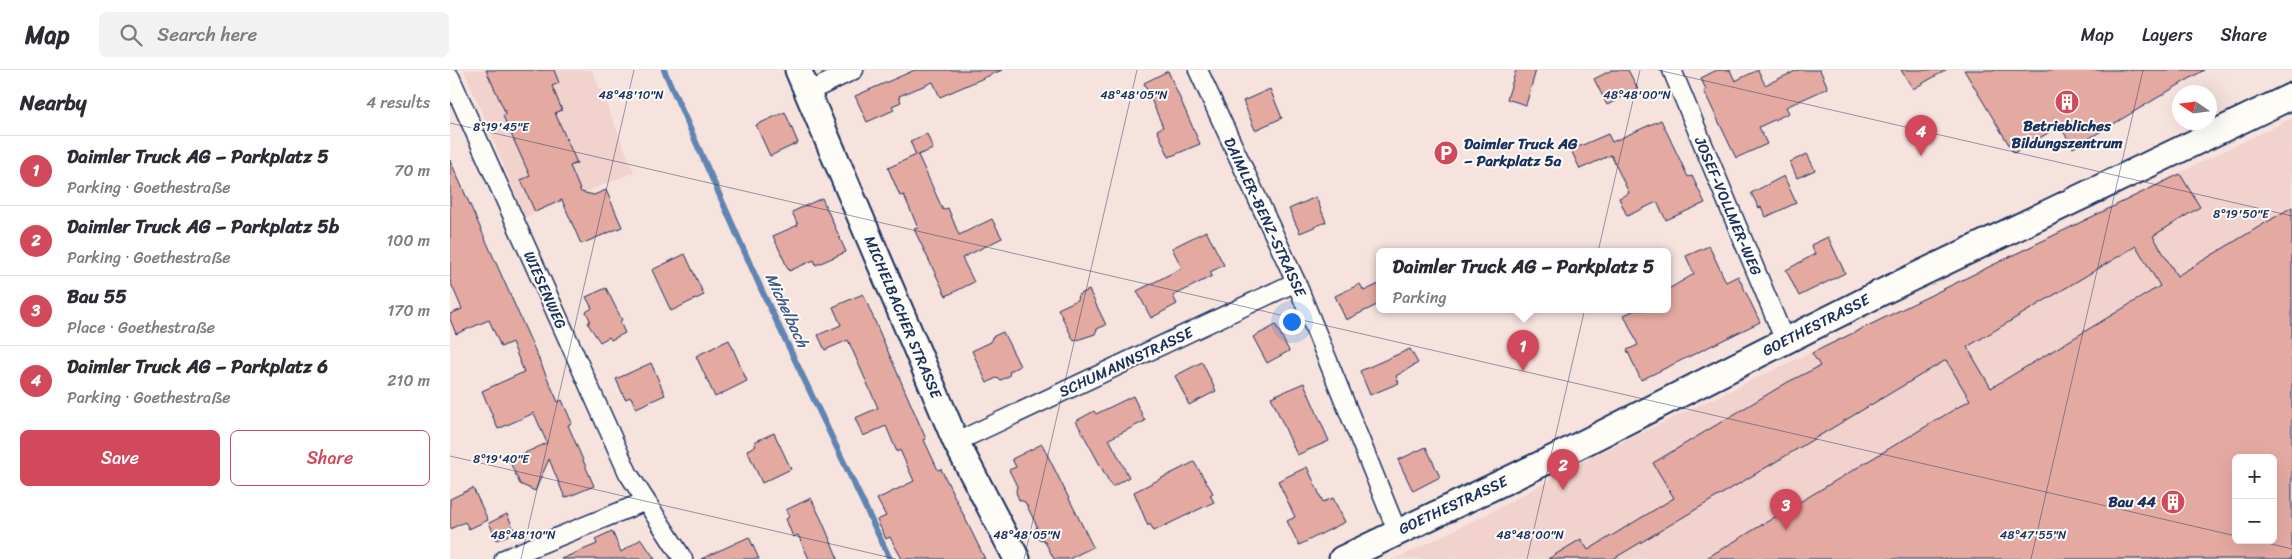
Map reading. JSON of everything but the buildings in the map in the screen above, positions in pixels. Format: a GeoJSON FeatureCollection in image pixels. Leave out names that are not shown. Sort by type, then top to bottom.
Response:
{"type":"FeatureCollection","features":[{"type":"Feature","properties":{"kind":"street"},"geometry":{"type":"LineString","coordinates":[[803,81],[854,70]]}},
{"type":"Feature","properties":{"kind":"street","name":"DAIMLER-BENZ-STRASSE"},"geometry":{"type":"LineString","coordinates":[[1198,70],[1296,282],[1397,531]]}},
{"type":"Feature","properties":{"kind":"street","name":"JOSEF-VOLLMER-WEG"},"geometry":{"type":"LineString","coordinates":[[1672,70],[1785,341]]}},
{"type":"Feature","properties":{"kind":"street","name":"WIESENWEG"},"geometry":{"type":"LineString","coordinates":[[450,77],[628,473],[683,559]]}},
{"type":"Feature","properties":{"kind":"street","name":"MICHELBACHER STRASSE"},"geometry":{"type":"LineString","coordinates":[[803,81],[956,442],[1017,559]]}},
{"type":"Feature","properties":{"kind":"street","name":"GOETHESTRASSE"},"geometry":{"type":"LineString","coordinates":[[1342,559],[1397,531],[1562,454],[1878,294],[2292,96]]}},
{"type":"Feature","properties":{"kind":"street","name":"SCHUMANNSTRASSE"},"geometry":{"type":"LineString","coordinates":[[956,442],[1296,282]]}},
{"type":"Feature","properties":{"kind":"street"},"geometry":{"type":"LineString","coordinates":[[504,559],[646,501]]}},
{"type":"Feature","properties":{"kind":"shaded area"},"geometry":{"type":"Polygon","coordinates":[[[464,70],[592,70],[634,172],[525,217],[464,70]]]}},
{"type":"Feature","properties":{"kind":"shaded area"},"geometry":{"type":"Polygon","coordinates":[[[2292,118],[2292,559],[1396,559],[1497,509],[1597,454],[1870,324],[2292,118]]]}},
{"type":"Feature","properties":{"kind":"waterway","name":"Michelbach"},"geometry":{"type":"LineString","coordinates":[[664,70],[762,291],[890,559]]}},
{"type":"Feature","properties":{"kind":"place","name":"Betriebliches Bildungszentrum"},"geometry":{"type":"Point","coordinates":[2067,102]}},
{"type":"Feature","properties":{"kind":"place","name":"Daimler Truck AG − Parkplatz 5a"},"geometry":{"type":"Point","coordinates":[1446,153]}},
{"type":"Feature","properties":{"kind":"place","name":"Daimler Truck AG − Parkplatz 6"},"geometry":{"type":"Point","coordinates":[1921,156]}},
{"type":"Feature","properties":{"kind":"place","name":"Daimler Truck AG − Parkplatz 5"},"geometry":{"type":"Point","coordinates":[1523,371]}},
{"type":"Feature","properties":{"kind":"place","name":"Daimler Truck AG − Parkplatz 5b"},"geometry":{"type":"Point","coordinates":[1563,490]}},
{"type":"Feature","properties":{"kind":"place","name":"Bau 44"},"geometry":{"type":"Point","coordinates":[2173,502]}},
{"type":"Feature","properties":{"kind":"place","name":"Bau 55"},"geometry":{"type":"Point","coordinates":[1786,530]}}]}
